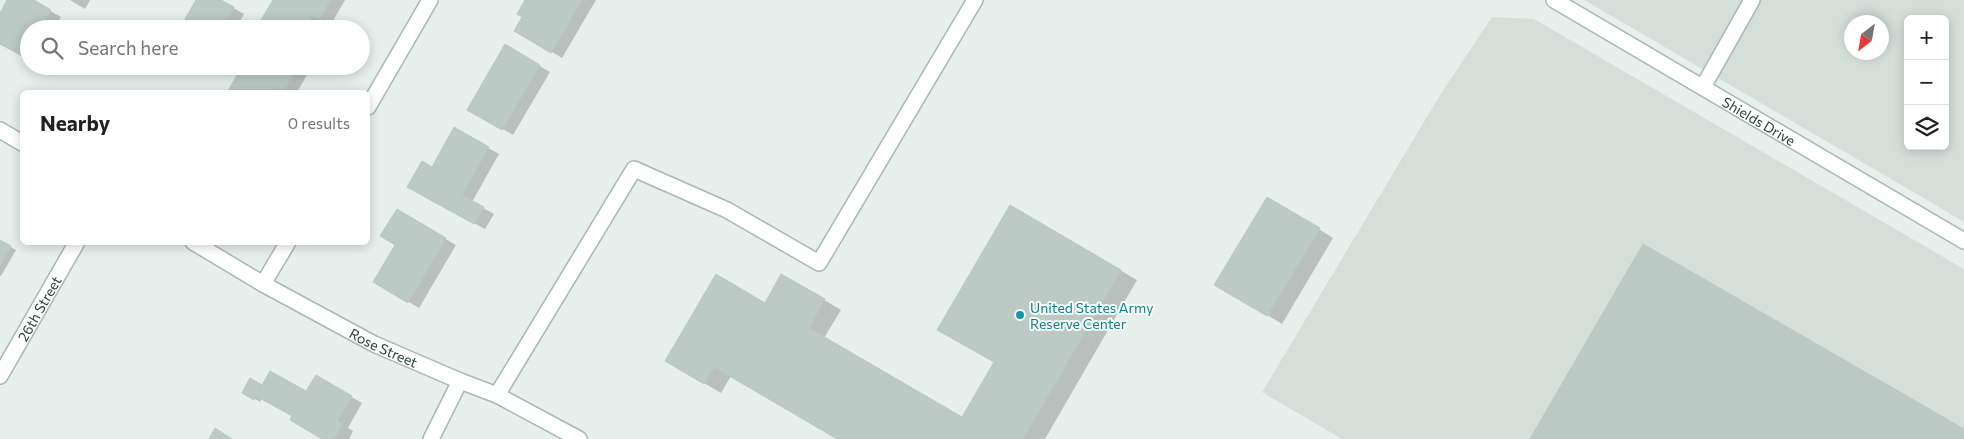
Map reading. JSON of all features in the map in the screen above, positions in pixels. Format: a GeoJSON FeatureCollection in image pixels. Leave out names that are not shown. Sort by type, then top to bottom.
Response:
{"type":"FeatureCollection","features":[{"type":"Feature","properties":{"kind":"street"},"geometry":{"type":"LineString","coordinates":[[370,104],[430,0]]}},
{"type":"Feature","properties":{"kind":"street"},"geometry":{"type":"LineString","coordinates":[[497,394],[634,169],[727,210],[819,263],[975,0]]}},
{"type":"Feature","properties":{"kind":"street","name":"Shields Drive"},"geometry":{"type":"LineString","coordinates":[[1554,0],[1964,241]]}},
{"type":"Feature","properties":{"kind":"street"},"geometry":{"type":"LineString","coordinates":[[1703,87],[1752,0]]}},
{"type":"Feature","properties":{"kind":"street"},"geometry":{"type":"LineString","coordinates":[[0,130],[20,142]]}},
{"type":"Feature","properties":{"kind":"street","name":"26th Street"},"geometry":{"type":"LineString","coordinates":[[0,376],[75,245]]}},
{"type":"Feature","properties":{"kind":"street","name":"Rose Street"},"geometry":{"type":"LineString","coordinates":[[198,245],[264,284],[374,344],[460,381],[497,394],[579,439]]}},
{"type":"Feature","properties":{"kind":"street"},"geometry":{"type":"LineString","coordinates":[[264,284],[286,245]]}},
{"type":"Feature","properties":{"kind":"street"},"geometry":{"type":"LineString","coordinates":[[431,439],[460,381]]}},
{"type":"Feature","properties":{"kind":"shaded area"},"geometry":{"type":"Polygon","coordinates":[[[1584,0],[1964,0],[1964,222],[1584,0]]]}},
{"type":"Feature","properties":{"kind":"shaded area"},"geometry":{"type":"Polygon","coordinates":[[[1492,17],[1534,19],[1964,269],[1964,439],[1342,439],[1262,392],[1440,95],[1492,17]]]}},
{"type":"Feature","properties":{"kind":"building"},"geometry":{"type":"Polygon","coordinates":[[[7,0],[34,0],[51,10],[45,20],[20,20],[20,55],[0,44],[0,13],[7,0]]]}},
{"type":"Feature","properties":{"kind":"building"},"geometry":{"type":"Polygon","coordinates":[[[196,0],[221,0],[234,7],[227,20],[185,19],[196,0]]]}},
{"type":"Feature","properties":{"kind":"building"},"geometry":{"type":"Polygon","coordinates":[[[273,0],[330,0],[320,19],[312,15],[309,20],[261,20],[273,0]]]}},
{"type":"Feature","properties":{"kind":"building"},"geometry":{"type":"Polygon","coordinates":[[[525,0],[582,0],[551,53],[514,31],[522,17],[517,14],[525,0]]]}},
{"type":"Feature","properties":{"kind":"building"},"geometry":{"type":"Polygon","coordinates":[[[505,44],[540,65],[502,130],[467,110],[505,44]]]}},
{"type":"Feature","properties":{"kind":"building"},"geometry":{"type":"Polygon","coordinates":[[[237,75],[293,75],[285,90],[279,88],[278,90],[229,90],[237,75]]]}},
{"type":"Feature","properties":{"kind":"building"},"geometry":{"type":"Polygon","coordinates":[[[454,127],[489,147],[462,195],[484,207],[474,224],[407,187],[422,161],[432,167],[454,127]]]}},
{"type":"Feature","properties":{"kind":"building"},"geometry":{"type":"Polygon","coordinates":[[[1267,197],[1320,228],[1267,316],[1214,285],[1267,197]]]}},
{"type":"Feature","properties":{"kind":"building","name":"United States Army Reserve Center"},"geometry":{"type":"Polygon","coordinates":[[[1010,205],[1121,270],[1023,439],[837,439],[714,367],[704,384],[665,361],[716,274],[765,303],[781,274],[825,299],[809,328],[962,417],[994,362],[937,330],[1010,205]]]}},
{"type":"Feature","properties":{"kind":"building"},"geometry":{"type":"Polygon","coordinates":[[[397,209],[446,238],[408,303],[373,282],[395,245],[380,236],[397,209]]]}},
{"type":"Feature","properties":{"kind":"building"},"geometry":{"type":"Polygon","coordinates":[[[0,240],[11,246],[0,266],[0,240]]]}},
{"type":"Feature","properties":{"kind":"building"},"geometry":{"type":"Polygon","coordinates":[[[1643,244],[1964,429],[1964,439],[1530,439],[1643,244]]]}},
{"type":"Feature","properties":{"kind":"building"},"geometry":{"type":"Polygon","coordinates":[[[270,371],[306,391],[316,375],[352,396],[337,421],[343,424],[334,439],[322,439],[290,420],[292,416],[256,396],[270,371]]]}},
{"type":"Feature","properties":{"kind":"building"},"geometry":{"type":"Polygon","coordinates":[[[250,378],[262,385],[254,400],[242,393],[250,378]]]}},
{"type":"Feature","properties":{"kind":"building"},"geometry":{"type":"Polygon","coordinates":[[[215,428],[232,439],[209,439],[215,428]]]}},
{"type":"Feature","properties":{"kind":"place","name":"United States Army Reserve Center"},"geometry":{"type":"Point","coordinates":[1020,315]}}]}
